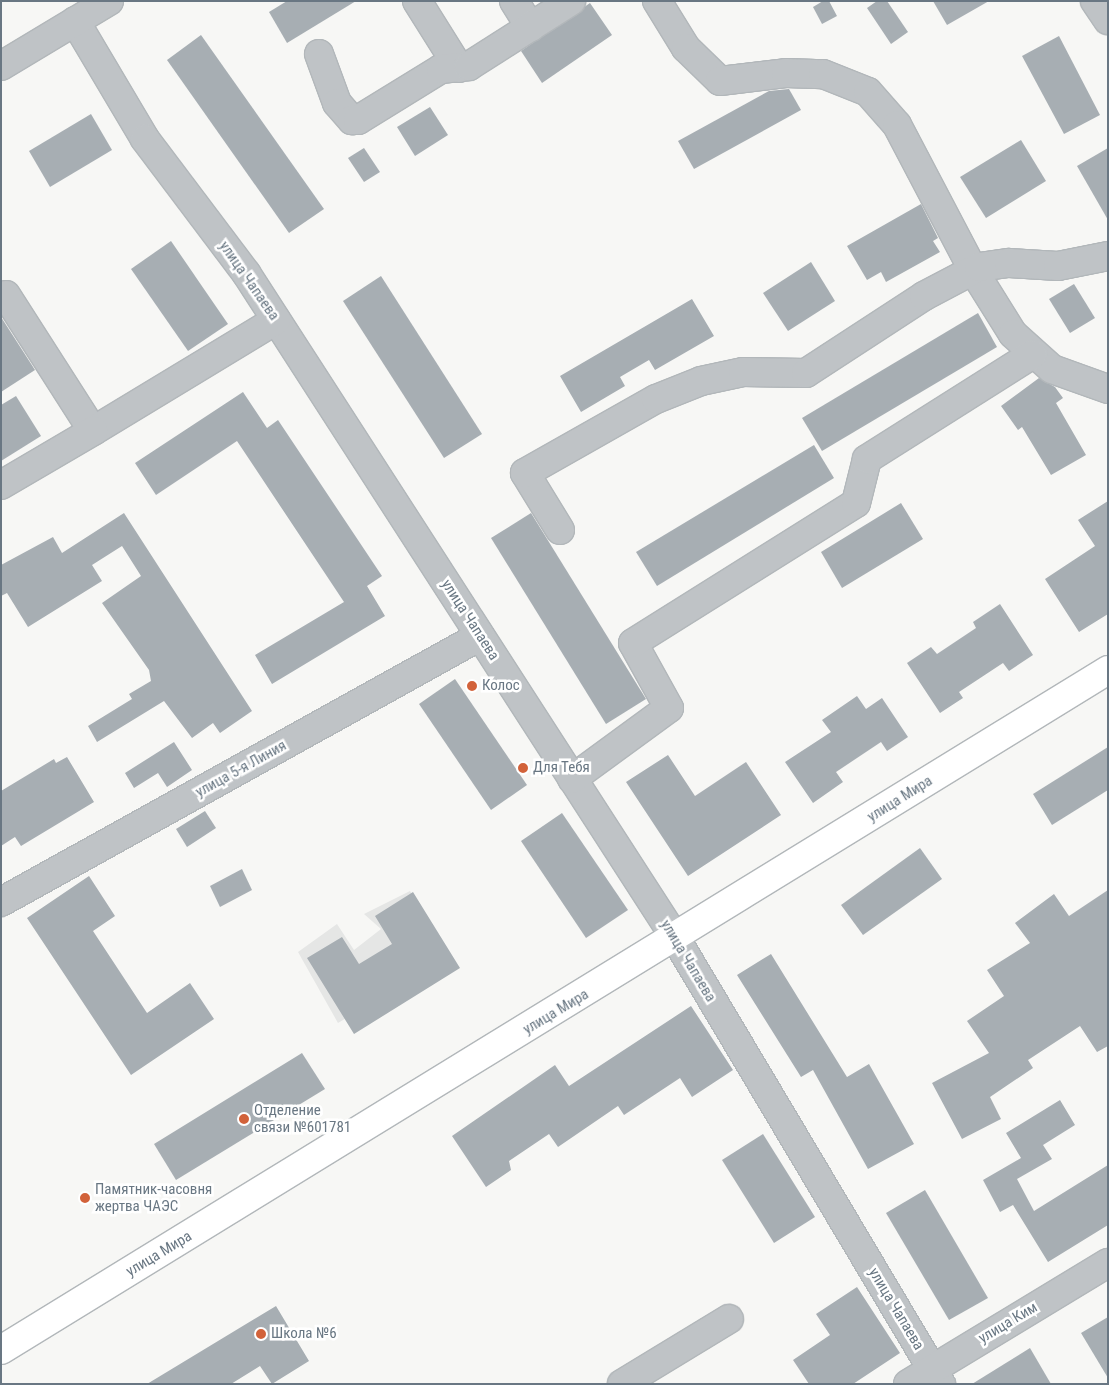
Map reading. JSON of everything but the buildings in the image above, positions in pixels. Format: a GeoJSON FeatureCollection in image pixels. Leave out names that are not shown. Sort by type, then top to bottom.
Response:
{"type":"FeatureCollection","features":[{"type":"Feature","properties":{"kind":"main road","name":"улица Мира"},"geometry":{"type":"LineString","coordinates":[[1,1350],[676,939],[1108,670]]}},
{"type":"Feature","properties":{"kind":"street"},"geometry":{"type":"LineString","coordinates":[[1,66],[109,1]]}},
{"type":"Feature","properties":{"kind":"street"},"geometry":{"type":"LineString","coordinates":[[417,1],[459,68]]}},
{"type":"Feature","properties":{"kind":"street"},"geometry":{"type":"LineString","coordinates":[[514,1],[530,27]]}},
{"type":"Feature","properties":{"kind":"street"},"geometry":{"type":"LineString","coordinates":[[319,54],[330,92],[352,120],[441,69],[459,68],[571,1]]}},
{"type":"Feature","properties":{"kind":"street"},"geometry":{"type":"LineString","coordinates":[[657,1],[686,48],[720,81],[786,72],[823,74],[868,92],[897,126],[973,270],[1013,334],[1033,354],[1052,369],[1108,389]]}},
{"type":"Feature","properties":{"kind":"street"},"geometry":{"type":"LineString","coordinates":[[1095,1],[1108,20]]}},
{"type":"Feature","properties":{"kind":"street","name":"улица Чапаева"},"geometry":{"type":"LineString","coordinates":[[75,21],[145,139],[276,320],[676,939],[936,1376]]}},
{"type":"Feature","properties":{"kind":"street"},"geometry":{"type":"LineString","coordinates":[[560,530],[525,473],[656,398],[701,381],[743,372],[806,373],[924,296],[973,270],[1010,263],[1058,266],[1108,256]]}},
{"type":"Feature","properties":{"kind":"street"},"geometry":{"type":"LineString","coordinates":[[6,296],[93,431]]}},
{"type":"Feature","properties":{"kind":"street"},"geometry":{"type":"LineString","coordinates":[[1,485],[276,320]]}},
{"type":"Feature","properties":{"kind":"street"},"geometry":{"type":"LineString","coordinates":[[572,779],[668,708],[634,643],[856,503],[867,459],[1033,354]]}},
{"type":"Feature","properties":{"kind":"street","name":"улица 5-я Линия"},"geometry":{"type":"LineString","coordinates":[[1,902],[480,636]]}},
{"type":"Feature","properties":{"kind":"street","name":"улица Ким"},"geometry":{"type":"LineString","coordinates":[[908,1384],[936,1376],[1108,1262]]}},
{"type":"Feature","properties":{"kind":"street"},"geometry":{"type":"LineString","coordinates":[[622,1384],[729,1319]]}},
{"type":"Feature","properties":{"kind":"shaded area"},"geometry":{"type":"Polygon","coordinates":[[[410,891],[450,956],[338,1023],[298,952],[337,924],[354,950],[381,929],[364,914],[410,891]]]}},
{"type":"Feature","properties":{"kind":"place","name":"Колос"},"geometry":{"type":"Point","coordinates":[472,686]}},
{"type":"Feature","properties":{"kind":"place","name":"Для Тебя"},"geometry":{"type":"Point","coordinates":[523,768]}},
{"type":"Feature","properties":{"kind":"place","name":"Отделение связи №601781"},"geometry":{"type":"Point","coordinates":[244,1119]}},
{"type":"Feature","properties":{"kind":"place","name":"Памятник-часовня жертва ЧАЭС"},"geometry":{"type":"Point","coordinates":[85,1198]}},
{"type":"Feature","properties":{"kind":"place","name":"Школа №6"},"geometry":{"type":"Point","coordinates":[261,1334]}}]}
